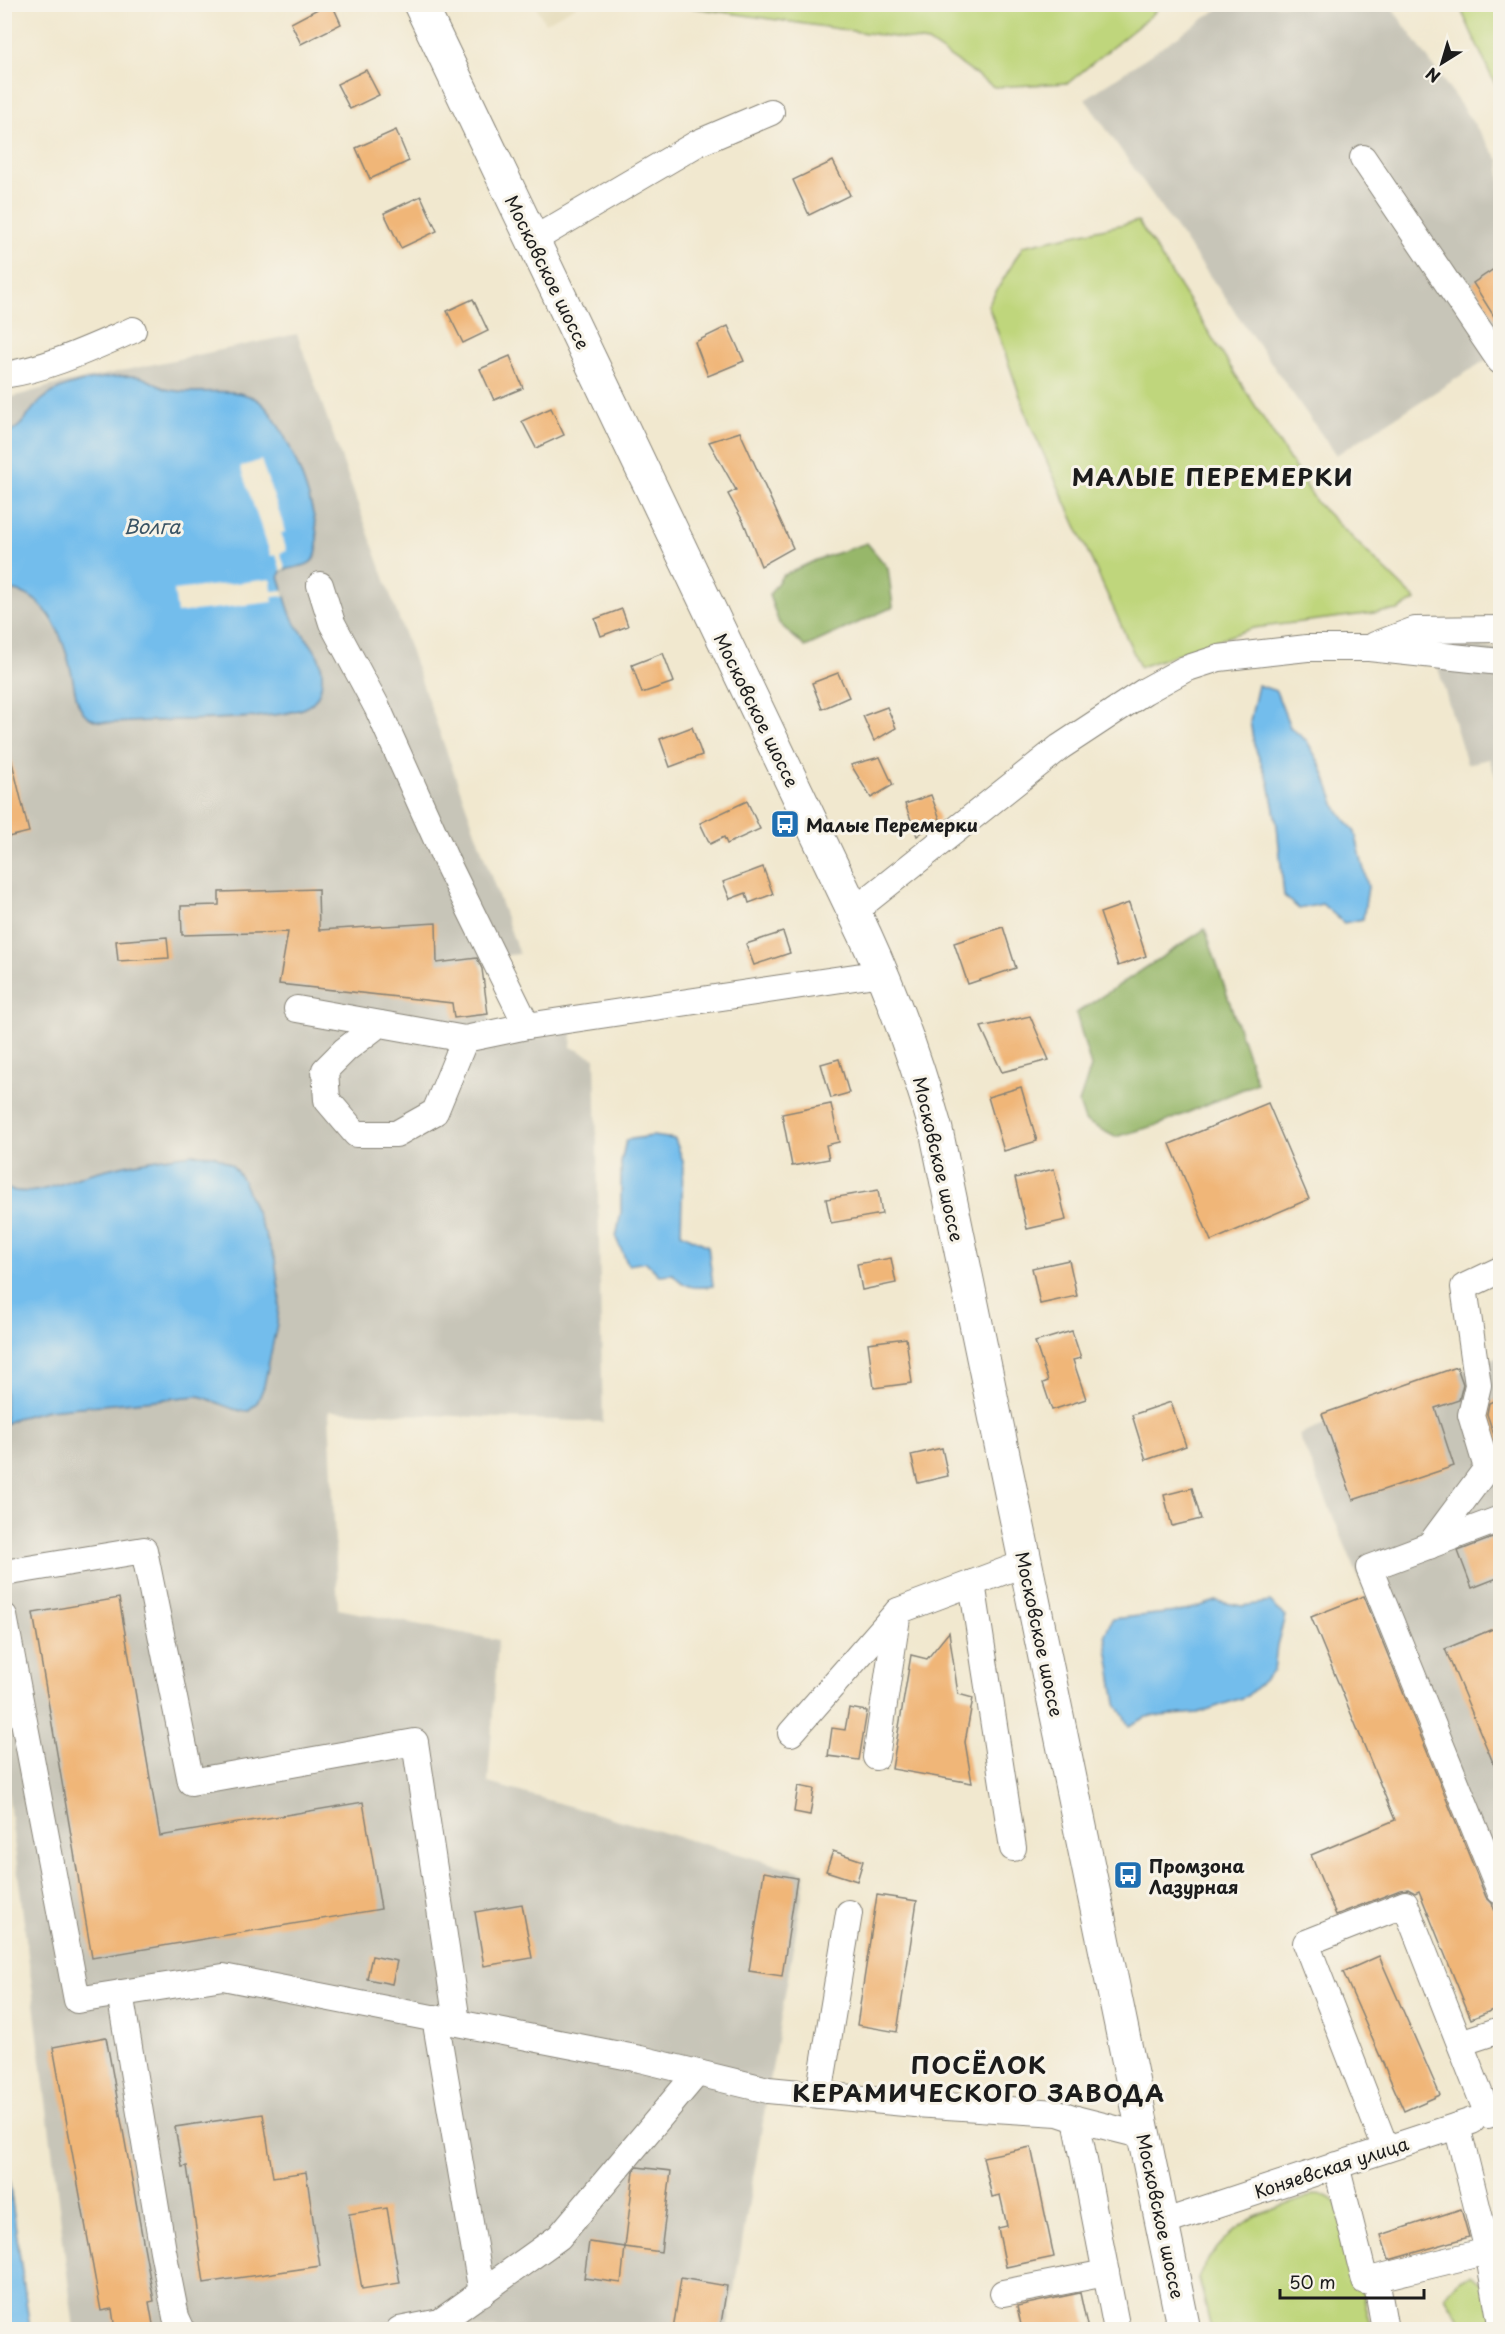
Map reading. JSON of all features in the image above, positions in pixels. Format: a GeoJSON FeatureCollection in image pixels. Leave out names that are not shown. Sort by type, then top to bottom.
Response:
{"type":"FeatureCollection","features":[{"type":"Feature","properties":{"kind":"main road","name":"Московское шоссе"},"geometry":{"type":"LineString","coordinates":[[420,4],[854,911],[882,973],[914,1055],[936,1130],[1184,2330]]}},
{"type":"Feature","properties":{"kind":"street"},"geometry":{"type":"LineString","coordinates":[[533,240],[698,143],[771,112]]}},
{"type":"Feature","properties":{"kind":"street"},"geometry":{"type":"LineString","coordinates":[[1363,158],[1500,361]]}},
{"type":"Feature","properties":{"kind":"street"},"geometry":{"type":"LineString","coordinates":[[4,375],[26,371],[69,357],[133,330]]}},
{"type":"Feature","properties":{"kind":"street"},"geometry":{"type":"LineString","coordinates":[[320,585],[332,623],[377,707],[449,867],[527,1026]]}},
{"type":"Feature","properties":{"kind":"street"},"geometry":{"type":"LineString","coordinates":[[1369,648],[1415,630],[1500,629]]}},
{"type":"Feature","properties":{"kind":"street"},"geometry":{"type":"LineString","coordinates":[[854,911],[1060,747],[1145,691],[1185,669],[1219,658],[1307,648],[1369,648],[1500,662]]}},
{"type":"Feature","properties":{"kind":"street"},"geometry":{"type":"LineString","coordinates":[[297,1009],[465,1039],[527,1026],[882,973]]}},
{"type":"Feature","properties":{"kind":"street"},"geometry":{"type":"LineString","coordinates":[[379,1024],[345,1050],[325,1070],[327,1100],[356,1134],[396,1134],[435,1112],[465,1039]]}},
{"type":"Feature","properties":{"kind":"street"},"geometry":{"type":"LineString","coordinates":[[1429,1546],[1487,1468],[1472,1415],[1478,1385],[1464,1287],[1500,1270]]}},
{"type":"Feature","properties":{"kind":"street"},"geometry":{"type":"LineString","coordinates":[[1500,1519],[1370,1569],[1500,1891]]}},
{"type":"Feature","properties":{"kind":"street"},"geometry":{"type":"LineString","coordinates":[[4,1574],[144,1550],[191,1782],[415,1743],[446,2020],[482,2293]]}},
{"type":"Feature","properties":{"kind":"street"},"geometry":{"type":"LineString","coordinates":[[791,1733],[898,1611],[1026,1563]]}},
{"type":"Feature","properties":{"kind":"street"},"geometry":{"type":"LineString","coordinates":[[972,1583],[1014,1848]]}},
{"type":"Feature","properties":{"kind":"street"},"geometry":{"type":"LineString","coordinates":[[876,1757],[898,1611]]}},
{"type":"Feature","properties":{"kind":"street"},"geometry":{"type":"LineString","coordinates":[[4,1616],[77,2000],[223,1977],[640,2059],[768,2090],[915,2104],[1058,2113],[1144,2136]]}},
{"type":"Feature","properties":{"kind":"street"},"geometry":{"type":"LineString","coordinates":[[1386,2149],[1306,1943],[1405,1904],[1460,2043],[1494,2113]]}},
{"type":"Feature","properties":{"kind":"street"},"geometry":{"type":"LineString","coordinates":[[819,2095],[849,1913]]}},
{"type":"Feature","properties":{"kind":"street"},"geometry":{"type":"LineString","coordinates":[[120,1993],[163,2251],[176,2317],[182,2330]]}},
{"type":"Feature","properties":{"kind":"street"},"geometry":{"type":"LineString","coordinates":[[1460,2043],[1500,2030]]}},
{"type":"Feature","properties":{"kind":"street"},"geometry":{"type":"LineString","coordinates":[[399,2330],[440,2322],[559,2237],[697,2073]]}},
{"type":"Feature","properties":{"kind":"street","name":"Коняевская улица"},"geometry":{"type":"LineString","coordinates":[[1162,2223],[1494,2113]]}},
{"type":"Feature","properties":{"kind":"street"},"geometry":{"type":"LineString","coordinates":[[1076,2119],[1117,2330]]}},
{"type":"Feature","properties":{"kind":"street"},"geometry":{"type":"LineString","coordinates":[[1457,2126],[1488,2251],[1500,2318]]}},
{"type":"Feature","properties":{"kind":"street"},"geometry":{"type":"LineString","coordinates":[[1336,2165],[1365,2281],[1488,2251]]}},
{"type":"Feature","properties":{"kind":"street"},"geometry":{"type":"LineString","coordinates":[[1003,2293],[1106,2273]]}},
{"type":"Feature","properties":{"kind":"street"},"geometry":{"type":"LineString","coordinates":[[1376,2279],[1385,2330]]}},
{"type":"Feature","properties":{"kind":"shaded area"},"geometry":{"type":"Polygon","coordinates":[[[535,5],[578,5],[545,23],[535,5]]]}},
{"type":"Feature","properties":{"kind":"shaded area"},"geometry":{"type":"Polygon","coordinates":[[[1224,5],[1390,5],[1500,161],[1500,351],[1336,455],[1085,99],[1224,5]]]}},
{"type":"Feature","properties":{"kind":"shaded area"},"geometry":{"type":"Polygon","coordinates":[[[297,334],[519,954],[481,958],[492,1042],[572,1032],[571,1047],[595,1058],[603,1422],[329,1411],[338,1609],[498,1640],[488,1783],[806,1873],[727,2329],[74,2329],[5,1768],[5,1424],[16,1418],[48,1410],[198,1396],[237,1411],[264,1386],[277,1324],[280,1297],[275,1259],[243,1180],[232,1165],[127,1165],[89,1174],[54,1187],[23,1192],[5,1188],[5,590],[28,594],[40,603],[64,644],[77,697],[103,721],[254,717],[298,713],[318,652],[290,614],[279,576],[281,571],[292,569],[316,554],[317,541],[301,472],[237,391],[168,390],[142,377],[30,411],[25,422],[5,434],[5,399],[55,385],[297,334]]]}},
{"type":"Feature","properties":{"kind":"shaded area"},"geometry":{"type":"Polygon","coordinates":[[[1431,645],[1500,648],[1500,788],[1489,759],[1467,764],[1431,645]]]}},
{"type":"Feature","properties":{"kind":"shaded area"},"geometry":{"type":"Polygon","coordinates":[[[1500,1356],[1500,2023],[1456,1890],[1485,1880],[1299,1435],[1500,1356]]]}},
{"type":"Feature","properties":{"kind":"green space"},"geometry":{"type":"Polygon","coordinates":[[[675,5],[1160,5],[1153,14],[1068,83],[994,87],[928,42],[675,5]]]}},
{"type":"Feature","properties":{"kind":"green space"},"geometry":{"type":"Polygon","coordinates":[[[1459,5],[1500,5],[1500,91],[1492,78],[1459,5]]]}},
{"type":"Feature","properties":{"kind":"green space"},"geometry":{"type":"Polygon","coordinates":[[[1138,221],[1317,503],[1416,600],[1398,610],[1253,628],[1140,667],[1030,424],[988,305],[1023,246],[1138,221]]]}},
{"type":"Feature","properties":{"kind":"green space"},"geometry":{"type":"Polygon","coordinates":[[[867,543],[888,568],[893,607],[805,647],[779,623],[769,595],[782,576],[816,560],[867,543]]]}},
{"type":"Feature","properties":{"kind":"green space"},"geometry":{"type":"Polygon","coordinates":[[[1205,929],[1257,1083],[1161,1124],[1115,1137],[1085,1121],[1079,1103],[1091,1067],[1076,1013],[1205,929]]]}},
{"type":"Feature","properties":{"kind":"green space"},"geometry":{"type":"Polygon","coordinates":[[[1317,2194],[1332,2199],[1342,2211],[1372,2329],[1211,2329],[1199,2278],[1209,2257],[1233,2231],[1255,2216],[1317,2194]]]}},
{"type":"Feature","properties":{"kind":"green space"},"geometry":{"type":"Polygon","coordinates":[[[1471,2275],[1485,2285],[1495,2320],[1490,2329],[1466,2329],[1445,2296],[1461,2278],[1471,2275]]]}},
{"type":"Feature","properties":{"kind":"water","name":"Волга"},"geometry":{"type":"Polygon","coordinates":[[[123,376],[141,377],[163,388],[181,392],[236,393],[256,399],[267,409],[290,447],[308,496],[317,539],[316,554],[311,562],[281,571],[279,576],[291,615],[315,650],[321,665],[319,694],[308,706],[284,714],[243,718],[113,723],[92,719],[86,716],[79,705],[68,657],[50,617],[42,606],[31,598],[19,592],[5,590],[5,434],[18,427],[36,405],[59,389],[91,380],[123,376]]]}},
{"type":"Feature","properties":{"kind":"water"},"geometry":{"type":"Polygon","coordinates":[[[1258,685],[1276,691],[1290,727],[1307,741],[1322,768],[1337,809],[1355,832],[1368,887],[1363,919],[1344,923],[1322,904],[1299,909],[1284,896],[1277,826],[1269,783],[1254,745],[1250,721],[1258,685]]]}},
{"type":"Feature","properties":{"kind":"water"},"geometry":{"type":"Polygon","coordinates":[[[652,1136],[675,1139],[683,1161],[681,1233],[708,1246],[713,1286],[686,1285],[673,1274],[659,1275],[646,1262],[628,1265],[616,1238],[621,1212],[621,1162],[626,1140],[652,1136]]]}},
{"type":"Feature","properties":{"kind":"water"},"geometry":{"type":"Polygon","coordinates":[[[194,1154],[214,1155],[232,1165],[243,1180],[275,1259],[280,1297],[277,1324],[264,1386],[258,1401],[249,1411],[242,1411],[198,1396],[48,1410],[16,1418],[5,1424],[5,1188],[16,1191],[37,1191],[115,1167],[194,1154]]]}},
{"type":"Feature","properties":{"kind":"water"},"geometry":{"type":"Polygon","coordinates":[[[1216,1601],[1242,1606],[1270,1602],[1285,1616],[1277,1645],[1274,1671],[1247,1696],[1198,1713],[1146,1717],[1129,1726],[1116,1703],[1105,1635],[1112,1619],[1185,1611],[1216,1601]]]}},
{"type":"Feature","properties":{"kind":"water"},"geometry":{"type":"Polygon","coordinates":[[[5,2152],[30,2329],[5,2329],[5,2152]]]}},
{"type":"Feature","properties":{"kind":"pier"},"geometry":{"type":"Polygon","coordinates":[[[261,460],[286,532],[281,533],[287,551],[280,553],[286,569],[281,571],[276,555],[271,556],[240,467],[261,460]]]}},
{"type":"Feature","properties":{"kind":"pier"},"geometry":{"type":"Polygon","coordinates":[[[271,579],[272,591],[284,590],[285,596],[272,597],[273,602],[177,613],[174,590],[271,579]]]}},
{"type":"Feature","properties":{"kind":"building"},"geometry":{"type":"Polygon","coordinates":[[[327,4],[332,4],[341,24],[301,44],[291,23],[327,4]]]}},
{"type":"Feature","properties":{"kind":"building"},"geometry":{"type":"Polygon","coordinates":[[[366,70],[379,95],[350,109],[337,84],[366,70]]]}},
{"type":"Feature","properties":{"kind":"building"},"geometry":{"type":"Polygon","coordinates":[[[396,130],[409,161],[370,179],[356,148],[396,130]]]}},
{"type":"Feature","properties":{"kind":"building"},"geometry":{"type":"Polygon","coordinates":[[[833,161],[850,195],[809,215],[793,180],[833,161]]]}},
{"type":"Feature","properties":{"kind":"building"},"geometry":{"type":"Polygon","coordinates":[[[421,196],[437,231],[401,248],[384,213],[421,196]]]}},
{"type":"Feature","properties":{"kind":"building"},"geometry":{"type":"Polygon","coordinates":[[[1500,265],[1500,326],[1473,283],[1500,265]]]}},
{"type":"Feature","properties":{"kind":"building"},"geometry":{"type":"Polygon","coordinates":[[[473,299],[488,331],[463,343],[447,311],[473,299]]]}},
{"type":"Feature","properties":{"kind":"building"},"geometry":{"type":"Polygon","coordinates":[[[728,326],[744,361],[708,376],[695,342],[728,326]]]}},
{"type":"Feature","properties":{"kind":"building"},"geometry":{"type":"Polygon","coordinates":[[[510,356],[523,388],[494,400],[480,369],[510,356]]]}},
{"type":"Feature","properties":{"kind":"building"},"geometry":{"type":"Polygon","coordinates":[[[551,408],[564,435],[536,448],[522,421],[551,408]]]}},
{"type":"Feature","properties":{"kind":"building"},"geometry":{"type":"Polygon","coordinates":[[[740,432],[793,548],[761,566],[744,523],[728,494],[736,490],[709,442],[740,432]]]}},
{"type":"Feature","properties":{"kind":"building"},"geometry":{"type":"Polygon","coordinates":[[[622,609],[628,626],[601,636],[595,619],[622,609]]]}},
{"type":"Feature","properties":{"kind":"building"},"geometry":{"type":"Polygon","coordinates":[[[663,653],[674,682],[642,693],[632,665],[663,653]]]}},
{"type":"Feature","properties":{"kind":"building"},"geometry":{"type":"Polygon","coordinates":[[[838,673],[849,697],[822,709],[812,683],[838,673]]]}},
{"type":"Feature","properties":{"kind":"building"},"geometry":{"type":"Polygon","coordinates":[[[887,707],[896,728],[874,741],[863,716],[887,707]]]}},
{"type":"Feature","properties":{"kind":"building"},"geometry":{"type":"Polygon","coordinates":[[[692,727],[702,755],[670,767],[660,739],[692,727]]]}},
{"type":"Feature","properties":{"kind":"building"},"geometry":{"type":"Polygon","coordinates":[[[10,754],[29,832],[4,838],[4,755],[10,754]]]}},
{"type":"Feature","properties":{"kind":"building"},"geometry":{"type":"Polygon","coordinates":[[[880,757],[893,785],[871,798],[851,765],[880,757]]]}},
{"type":"Feature","properties":{"kind":"building"},"geometry":{"type":"Polygon","coordinates":[[[931,795],[940,819],[917,836],[905,804],[931,795]]]}},
{"type":"Feature","properties":{"kind":"building"},"geometry":{"type":"Polygon","coordinates":[[[747,801],[760,829],[727,844],[724,837],[710,844],[700,823],[747,801]]]}},
{"type":"Feature","properties":{"kind":"building"},"geometry":{"type":"Polygon","coordinates":[[[763,867],[773,894],[749,903],[746,893],[730,899],[723,882],[763,867]]]}},
{"type":"Feature","properties":{"kind":"building"},"geometry":{"type":"Polygon","coordinates":[[[318,889],[319,930],[436,923],[437,963],[477,958],[482,969],[488,1014],[454,1018],[452,1003],[279,984],[288,932],[182,935],[181,906],[219,905],[219,892],[318,889]]]}},
{"type":"Feature","properties":{"kind":"building"},"geometry":{"type":"Polygon","coordinates":[[[1129,903],[1146,956],[1118,966],[1100,913],[1129,903]]]}},
{"type":"Feature","properties":{"kind":"building"},"geometry":{"type":"Polygon","coordinates":[[[1003,927],[1016,968],[968,984],[954,943],[1003,927]]]}},
{"type":"Feature","properties":{"kind":"building"},"geometry":{"type":"Polygon","coordinates":[[[783,932],[790,953],[754,965],[746,944],[783,932]]]}},
{"type":"Feature","properties":{"kind":"building"},"geometry":{"type":"Polygon","coordinates":[[[167,937],[169,958],[118,961],[116,941],[167,937]]]}},
{"type":"Feature","properties":{"kind":"building"},"geometry":{"type":"Polygon","coordinates":[[[1030,1016],[1049,1060],[1002,1072],[981,1027],[1030,1016]]]}},
{"type":"Feature","properties":{"kind":"building"},"geometry":{"type":"Polygon","coordinates":[[[839,1059],[849,1093],[831,1098],[821,1064],[839,1059]]]}},
{"type":"Feature","properties":{"kind":"building"},"geometry":{"type":"Polygon","coordinates":[[[1021,1087],[1037,1141],[1004,1151],[988,1097],[1021,1087]]]}},
{"type":"Feature","properties":{"kind":"building"},"geometry":{"type":"Polygon","coordinates":[[[1268,1103],[1309,1199],[1211,1241],[1170,1144],[1268,1103]]]}},
{"type":"Feature","properties":{"kind":"building"},"geometry":{"type":"Polygon","coordinates":[[[831,1104],[839,1142],[826,1145],[829,1159],[792,1166],[782,1114],[831,1104]]]}},
{"type":"Feature","properties":{"kind":"building"},"geometry":{"type":"Polygon","coordinates":[[[1054,1169],[1066,1220],[1027,1229],[1015,1178],[1054,1169]]]}},
{"type":"Feature","properties":{"kind":"building"},"geometry":{"type":"Polygon","coordinates":[[[878,1190],[882,1214],[831,1223],[826,1199],[878,1190]]]}},
{"type":"Feature","properties":{"kind":"building"},"geometry":{"type":"Polygon","coordinates":[[[891,1258],[896,1283],[862,1290],[857,1264],[891,1258]]]}},
{"type":"Feature","properties":{"kind":"building"},"geometry":{"type":"Polygon","coordinates":[[[1069,1260],[1077,1296],[1040,1304],[1032,1268],[1069,1260]]]}},
{"type":"Feature","properties":{"kind":"building"},"geometry":{"type":"Polygon","coordinates":[[[1072,1331],[1081,1358],[1073,1360],[1086,1399],[1052,1410],[1043,1383],[1048,1381],[1035,1342],[1072,1331]]]}},
{"type":"Feature","properties":{"kind":"building"},"geometry":{"type":"Polygon","coordinates":[[[906,1338],[912,1383],[874,1388],[868,1343],[906,1338]]]}},
{"type":"Feature","properties":{"kind":"building"},"geometry":{"type":"Polygon","coordinates":[[[1457,1367],[1463,1384],[1459,1400],[1435,1408],[1454,1466],[1353,1500],[1322,1414],[1457,1367]]]}},
{"type":"Feature","properties":{"kind":"building"},"geometry":{"type":"Polygon","coordinates":[[[1500,1398],[1500,1453],[1487,1414],[1489,1403],[1500,1398]]]}},
{"type":"Feature","properties":{"kind":"building"},"geometry":{"type":"Polygon","coordinates":[[[1171,1402],[1186,1446],[1146,1460],[1132,1415],[1171,1402]]]}},
{"type":"Feature","properties":{"kind":"building"},"geometry":{"type":"Polygon","coordinates":[[[942,1448],[948,1476],[918,1483],[911,1455],[942,1448]]]}},
{"type":"Feature","properties":{"kind":"building"},"geometry":{"type":"Polygon","coordinates":[[[1192,1488],[1201,1519],[1172,1526],[1164,1495],[1192,1488]]]}},
{"type":"Feature","properties":{"kind":"building"},"geometry":{"type":"Polygon","coordinates":[[[1500,1535],[1500,1577],[1472,1588],[1458,1551],[1500,1535]]]}},
{"type":"Feature","properties":{"kind":"building"},"geometry":{"type":"Polygon","coordinates":[[[1364,1596],[1486,1897],[1492,1903],[1500,1925],[1500,2007],[1471,2019],[1419,1891],[1415,1893],[1408,1889],[1400,1890],[1336,1915],[1311,1855],[1395,1820],[1311,1617],[1364,1596]]]}},
{"type":"Feature","properties":{"kind":"building"},"geometry":{"type":"Polygon","coordinates":[[[119,1598],[160,1836],[363,1802],[381,1909],[92,1958],[33,1613],[119,1598]]]}},
{"type":"Feature","properties":{"kind":"building"},"geometry":{"type":"Polygon","coordinates":[[[1500,1626],[1500,1779],[1445,1649],[1500,1626]]]}},
{"type":"Feature","properties":{"kind":"building"},"geometry":{"type":"Polygon","coordinates":[[[949,1632],[958,1694],[973,1698],[965,1742],[972,1783],[892,1769],[911,1655],[927,1659],[949,1632]]]}},
{"type":"Feature","properties":{"kind":"building"},"geometry":{"type":"Polygon","coordinates":[[[849,1708],[867,1711],[859,1760],[828,1756],[832,1728],[845,1730],[849,1708]]]}},
{"type":"Feature","properties":{"kind":"building"},"geometry":{"type":"Polygon","coordinates":[[[798,1786],[814,1789],[810,1815],[794,1812],[798,1786]]]}},
{"type":"Feature","properties":{"kind":"building"},"geometry":{"type":"Polygon","coordinates":[[[833,1851],[863,1861],[857,1881],[826,1871],[833,1851]]]}},
{"type":"Feature","properties":{"kind":"building"},"geometry":{"type":"Polygon","coordinates":[[[764,1872],[797,1878],[782,1976],[749,1971],[764,1872]]]}},
{"type":"Feature","properties":{"kind":"building"},"geometry":{"type":"Polygon","coordinates":[[[877,1895],[917,1901],[897,2032],[857,2025],[877,1895]]]}},
{"type":"Feature","properties":{"kind":"building"},"geometry":{"type":"Polygon","coordinates":[[[522,1904],[532,1958],[484,1966],[475,1912],[522,1904]]]}},
{"type":"Feature","properties":{"kind":"building"},"geometry":{"type":"Polygon","coordinates":[[[372,1956],[397,1961],[392,1984],[367,1979],[372,1956]]]}},
{"type":"Feature","properties":{"kind":"building"},"geometry":{"type":"Polygon","coordinates":[[[1379,1956],[1440,2095],[1404,2111],[1343,1972],[1379,1956]]]}},
{"type":"Feature","properties":{"kind":"building"},"geometry":{"type":"Polygon","coordinates":[[[106,2037],[154,2301],[149,2302],[154,2330],[115,2330],[112,2309],[101,2311],[53,2047],[106,2037]]]}},
{"type":"Feature","properties":{"kind":"building"},"geometry":{"type":"Polygon","coordinates":[[[263,2114],[273,2177],[306,2172],[320,2266],[204,2283],[187,2166],[182,2167],[175,2127],[263,2114]]]}},
{"type":"Feature","properties":{"kind":"building"},"geometry":{"type":"Polygon","coordinates":[[[1031,2147],[1054,2257],[1006,2267],[998,2228],[1007,2226],[1000,2195],[992,2197],[983,2157],[1031,2147]]]}},
{"type":"Feature","properties":{"kind":"building"},"geometry":{"type":"Polygon","coordinates":[[[637,2167],[671,2171],[661,2252],[625,2247],[634,2171],[637,2167]]]}},
{"type":"Feature","properties":{"kind":"building"},"geometry":{"type":"Polygon","coordinates":[[[387,2208],[400,2283],[362,2289],[349,2214],[387,2208]]]}},
{"type":"Feature","properties":{"kind":"building"},"geometry":{"type":"Polygon","coordinates":[[[1461,2209],[1469,2237],[1389,2260],[1381,2235],[1461,2209]]]}},
{"type":"Feature","properties":{"kind":"building"},"geometry":{"type":"Polygon","coordinates":[[[589,2242],[625,2247],[621,2283],[584,2278],[589,2242]]]}},
{"type":"Feature","properties":{"kind":"building"},"geometry":{"type":"Polygon","coordinates":[[[681,2278],[727,2286],[720,2330],[673,2330],[681,2278]]]}},
{"type":"Feature","properties":{"kind":"building"},"geometry":{"type":"Polygon","coordinates":[[[1080,2293],[1088,2330],[1022,2330],[1017,2306],[1080,2293]]]}},
{"type":"Feature","properties":{"kind":"place","name":"Малые Перемерки"},"geometry":{"type":"Point","coordinates":[785,824]}},
{"type":"Feature","properties":{"kind":"place","name":"Промзона Лазурная"},"geometry":{"type":"Point","coordinates":[1128,1875]}},
{"type":"Feature","properties":{"kind":"district","name":"МАЛЫЕ ПЕРЕМЕРКИ"},"geometry":{"type":"Point","coordinates":[1213,476]}},
{"type":"Feature","properties":{"kind":"district","name":"ПОСЁЛОК КЕРАМИЧЕСКОГО ЗАВОДА"},"geometry":{"type":"Point","coordinates":[979,2078]}}]}
